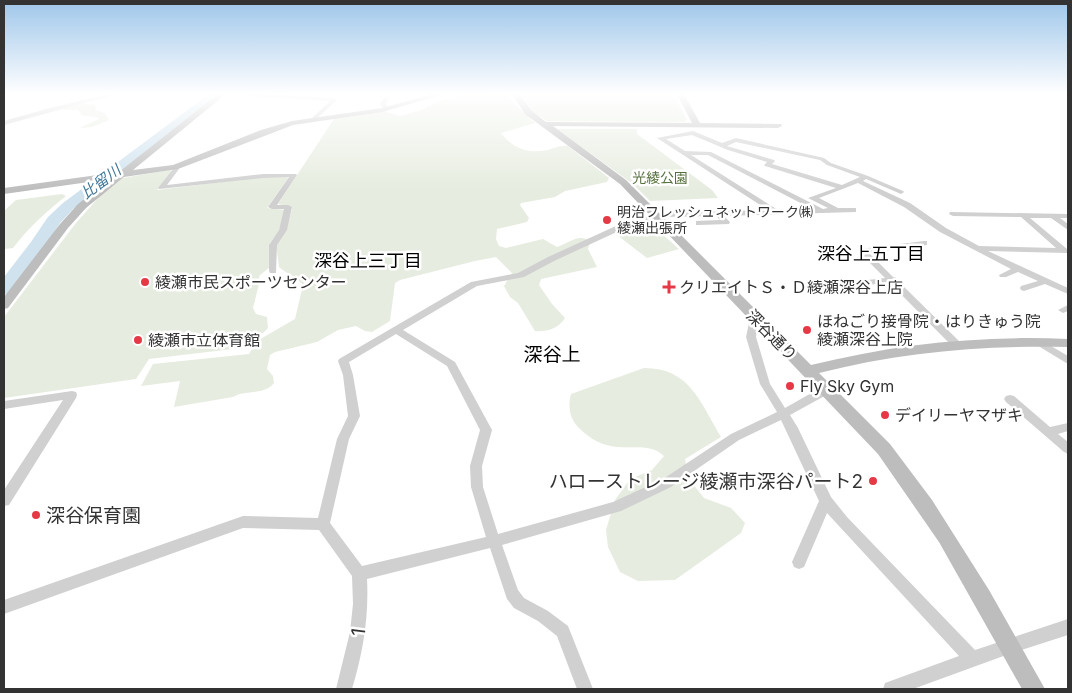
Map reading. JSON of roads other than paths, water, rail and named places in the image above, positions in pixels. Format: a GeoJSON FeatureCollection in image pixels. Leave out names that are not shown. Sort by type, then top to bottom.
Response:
{"type":"FeatureCollection","features":[{"type":"Feature","properties":{"kind":"street"},"geometry":{"type":"LineString","coordinates":[[4,305],[70,218],[116,176],[181,126]]}},
{"type":"Feature","properties":{"kind":"street"},"geometry":{"type":"LineString","coordinates":[[4,191],[176,167],[284,126]]}},
{"type":"Feature","properties":{"kind":"street","name":"深谷通り"},"geometry":{"type":"LineString","coordinates":[[548,126],[623,182],[856,419],[905,475],[934,518],[1034,689]]}},
{"type":"Feature","properties":{"kind":"street"},"geometry":{"type":"LineString","coordinates":[[776,212],[660,138],[694,133],[730,149],[772,161],[767,165],[840,187]]}},
{"type":"Feature","properties":{"kind":"street"},"geometry":{"type":"LineString","coordinates":[[723,145],[736,140],[822,159],[829,164],[901,192]]}},
{"type":"Feature","properties":{"kind":"street"},"geometry":{"type":"LineString","coordinates":[[684,153],[709,153],[820,211]]}},
{"type":"Feature","properties":{"kind":"street"},"geometry":{"type":"LineString","coordinates":[[176,167],[161,188],[263,176],[294,175],[272,207],[288,207],[283,230],[274,245],[273,271]]}},
{"type":"Feature","properties":{"kind":"street"},"geometry":{"type":"LineString","coordinates":[[838,210],[812,198],[830,194],[840,187],[858,182],[866,177]]}},
{"type":"Feature","properties":{"kind":"street"},"geometry":{"type":"LineString","coordinates":[[858,182],[907,206],[943,230],[1018,269],[1068,291]]}},
{"type":"Feature","properties":{"kind":"street"},"geometry":{"type":"LineString","coordinates":[[826,390],[783,414],[735,437],[667,483],[635,500],[616,507],[494,540],[359,574],[324,524],[343,439],[354,416],[348,375],[343,361],[474,284],[521,275],[551,258],[612,230],[657,216],[852,210]]}},
{"type":"Feature","properties":{"kind":"street"},"geometry":{"type":"LineString","coordinates":[[699,223],[726,222],[718,214]]}},
{"type":"Feature","properties":{"kind":"street"},"geometry":{"type":"LineString","coordinates":[[953,214],[1068,216]]}},
{"type":"Feature","properties":{"kind":"street"},"geometry":{"type":"LineString","coordinates":[[1023,215],[1064,251],[1068,260]]}},
{"type":"Feature","properties":{"kind":"street"},"geometry":{"type":"LineString","coordinates":[[1053,216],[1068,228]]}},
{"type":"Feature","properties":{"kind":"street"},"geometry":{"type":"LineString","coordinates":[[924,243],[863,251],[956,344]]}},
{"type":"Feature","properties":{"kind":"street"},"geometry":{"type":"LineString","coordinates":[[978,248],[1064,251]]}},
{"type":"Feature","properties":{"kind":"street"},"geometry":{"type":"LineString","coordinates":[[1003,275],[1018,269]]}},
{"type":"Feature","properties":{"kind":"street"},"geometry":{"type":"LineString","coordinates":[[841,286],[893,279]]}},
{"type":"Feature","properties":{"kind":"street"},"geometry":{"type":"LineString","coordinates":[[1024,288],[1045,281]]}},
{"type":"Feature","properties":{"kind":"street"},"geometry":{"type":"LineString","coordinates":[[759,322],[750,328],[765,384],[783,414],[826,501],[842,521],[973,660]]}},
{"type":"Feature","properties":{"kind":"street"},"geometry":{"type":"LineString","coordinates":[[397,330],[452,364],[486,430],[476,466],[477,487],[512,594],[519,603],[543,616],[563,631],[585,689]]}},
{"type":"Feature","properties":{"kind":"street"},"geometry":{"type":"LineString","coordinates":[[808,371],[877,355],[956,344],[997,341],[1068,343]]}},
{"type":"Feature","properties":{"kind":"street"},"geometry":{"type":"LineString","coordinates":[[1039,342],[1068,361]]}},
{"type":"Feature","properties":{"kind":"street"},"geometry":{"type":"LineString","coordinates":[[4,405],[72,395],[4,501]]}},
{"type":"Feature","properties":{"kind":"street"},"geometry":{"type":"LineString","coordinates":[[1010,399],[1068,449]]}},
{"type":"Feature","properties":{"kind":"street"},"geometry":{"type":"LineString","coordinates":[[1048,432],[1068,427]]}},
{"type":"Feature","properties":{"kind":"street"},"geometry":{"type":"LineString","coordinates":[[799,562],[826,501]]}},
{"type":"Feature","properties":{"kind":"street"},"geometry":{"type":"LineString","coordinates":[[4,607],[243,522],[324,524]]}},
{"type":"Feature","properties":{"kind":"street","name":"1"},"geometry":{"type":"LineString","coordinates":[[344,689],[355,650],[362,603],[359,574]]}},
{"type":"Feature","properties":{"kind":"street"},"geometry":{"type":"LineString","coordinates":[[891,689],[1009,646],[1068,627]]}},
{"type":"Feature","properties":{"kind":"waterway","name":"比留川"},"geometry":{"type":"LineString","coordinates":[[4,289],[38,245],[54,220],[68,206],[173,126]]}},
{"type":"Feature","properties":{"kind":"place","name":"明治フレッシュネットワーク㈱ 綾瀬出張所"},"geometry":{"type":"Point","coordinates":[607,220]}},
{"type":"Feature","properties":{"kind":"place","name":"綾瀬市民スポーツセンター"},"geometry":{"type":"Point","coordinates":[145,282]}},
{"type":"Feature","properties":{"kind":"place","name":"クリエイトＳ・Ｄ綾瀬深谷上店"},"geometry":{"type":"Point","coordinates":[669,287]}},
{"type":"Feature","properties":{"kind":"place","name":"ほねごり接骨院・はりきゅう院 綾瀬深谷上院"},"geometry":{"type":"Point","coordinates":[807,330]}},
{"type":"Feature","properties":{"kind":"place","name":"綾瀬市立体育館"},"geometry":{"type":"Point","coordinates":[138,340]}},
{"type":"Feature","properties":{"kind":"place","name":"Fly Sky Gym"},"geometry":{"type":"Point","coordinates":[790,386]}},
{"type":"Feature","properties":{"kind":"place","name":"デイリーヤマザキ"},"geometry":{"type":"Point","coordinates":[885,415]}},
{"type":"Feature","properties":{"kind":"place","name":"ハローストレージ綾瀬市深谷パート2"},"geometry":{"type":"Point","coordinates":[873,481]}},
{"type":"Feature","properties":{"kind":"place","name":"深谷保育園"},"geometry":{"type":"Point","coordinates":[36,515]}},
{"type":"Feature","properties":{"kind":"district","name":"深谷上五丁目"},"geometry":{"type":"Point","coordinates":[871,254]}},
{"type":"Feature","properties":{"kind":"district","name":"深谷上三丁目"},"geometry":{"type":"Point","coordinates":[368,261]}},
{"type":"Feature","properties":{"kind":"district","name":"深谷上"},"geometry":{"type":"Point","coordinates":[552,354]}},
{"type":"Feature","properties":{"kind":"park label","name":"光綾公園"},"geometry":{"type":"Point","coordinates":[660,178]}}]}
